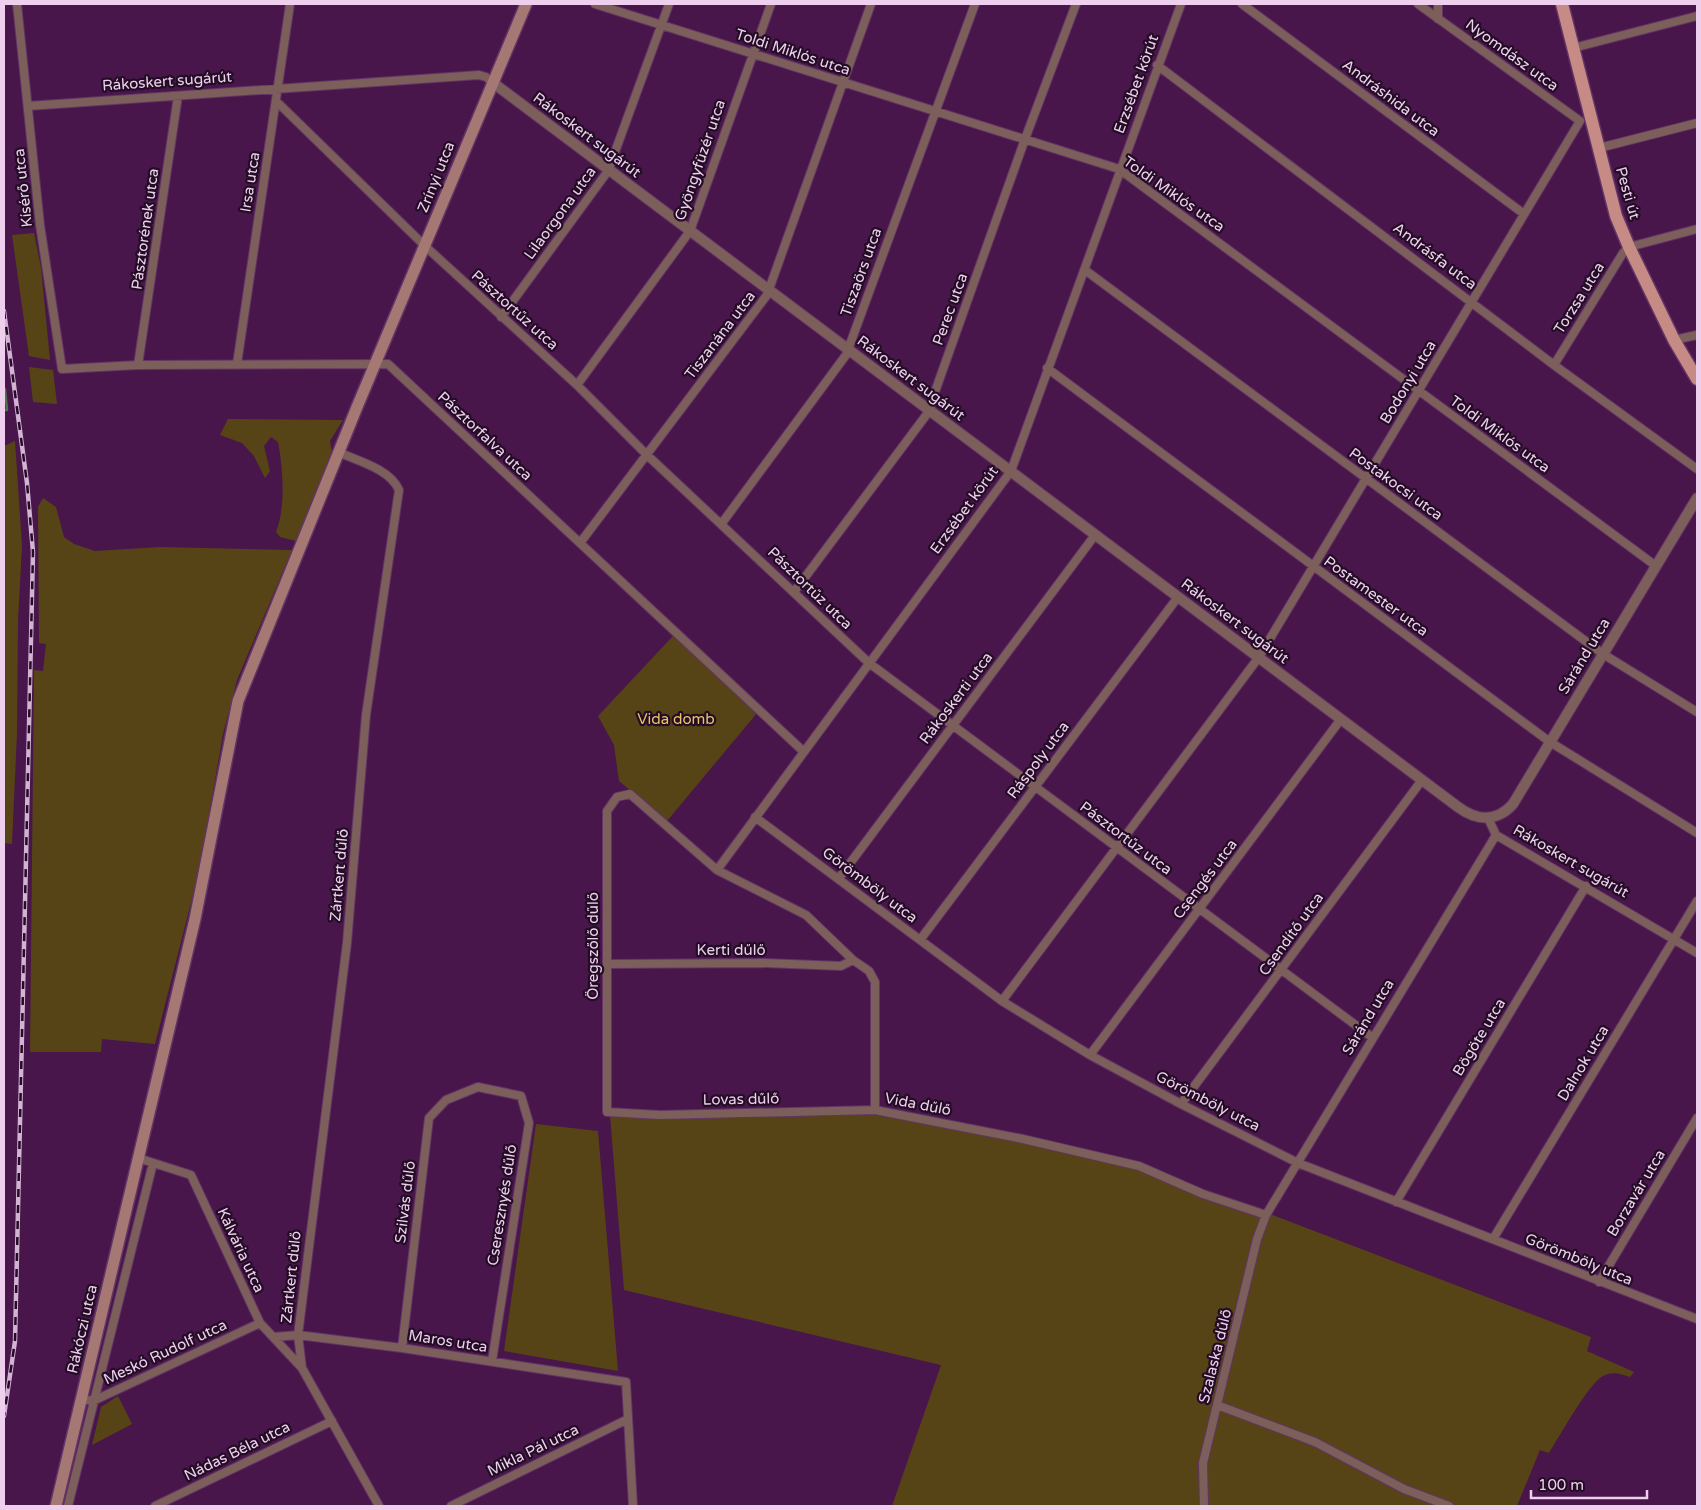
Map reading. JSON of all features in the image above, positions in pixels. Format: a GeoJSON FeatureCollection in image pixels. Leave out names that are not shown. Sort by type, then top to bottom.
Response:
{"type":"FeatureCollection","features":[{"type":"Feature","properties":{"kind":"main road","name":"Zrínyi utca"},"geometry":{"type":"LineString","coordinates":[[338,452],[526,4]]}},
{"type":"Feature","properties":{"kind":"main road","name":"Pesti út"},"geometry":{"type":"LineString","coordinates":[[1562,4],[1573,48],[1585,119],[1599,148],[1612,202],[1629,247],[1674,340],[1697,378]]}},
{"type":"Feature","properties":{"kind":"main road","name":"Rákóczi utca"},"geometry":{"type":"LineString","coordinates":[[56,1506],[196,919],[238,701],[338,452]]}},
{"type":"Feature","properties":{"kind":"street","name":"Kísérő utca"},"geometry":{"type":"LineString","coordinates":[[17,4],[42,233],[62,369]]}},
{"type":"Feature","properties":{"kind":"street","name":"Irsa utca"},"geometry":{"type":"LineString","coordinates":[[237,364],[290,4]]}},
{"type":"Feature","properties":{"kind":"street","name":"Toldi Miklós utca"},"geometry":{"type":"LineString","coordinates":[[595,4],[1119,169],[1656,566]]}},
{"type":"Feature","properties":{"kind":"street","name":"Lilaorgona utca"},"geometry":{"type":"LineString","coordinates":[[501,317],[608,171],[669,4]]}},
{"type":"Feature","properties":{"kind":"street","name":"Gyöngyfüzér utca"},"geometry":{"type":"LineString","coordinates":[[576,385],[690,231],[770,4]]}},
{"type":"Feature","properties":{"kind":"street","name":"Tiszanána utca"},"geometry":{"type":"LineString","coordinates":[[580,544],[769,290],[871,4]]}},
{"type":"Feature","properties":{"kind":"street","name":"Tiszaörs utca"},"geometry":{"type":"LineString","coordinates":[[722,523],[843,360],[975,4]]}},
{"type":"Feature","properties":{"kind":"street","name":"Perec utca"},"geometry":{"type":"LineString","coordinates":[[794,592],[930,410],[1025,139],[1076,4]]}},
{"type":"Feature","properties":{"kind":"street","name":"Erzsébet körút"},"geometry":{"type":"LineString","coordinates":[[717,870],[1011,471],[1046,368],[1085,270],[1119,169],[1181,4]]}},
{"type":"Feature","properties":{"kind":"street","name":"Andráshida utca"},"geometry":{"type":"LineString","coordinates":[[1242,4],[1524,214]]}},
{"type":"Feature","properties":{"kind":"street","name":"Nyomdász utca"},"geometry":{"type":"LineString","coordinates":[[1418,4],[1585,119]]}},
{"type":"Feature","properties":{"kind":"street"},"geometry":{"type":"LineString","coordinates":[[1438,4],[1438,19]]}},
{"type":"Feature","properties":{"kind":"street"},"geometry":{"type":"LineString","coordinates":[[1573,48],[1697,16]]}},
{"type":"Feature","properties":{"kind":"street","name":"Andrásfa utca"},"geometry":{"type":"LineString","coordinates":[[1157,65],[1554,365],[1697,469]]}},
{"type":"Feature","properties":{"kind":"street","name":"Rákoskert sugárút"},"geometry":{"type":"LineString","coordinates":[[28,106],[479,75],[486,77],[608,171],[930,410],[1422,780],[1469,814],[1488,818],[1496,835],[1586,886],[1697,953]]}},
{"type":"Feature","properties":{"kind":"street","name":"Pásztorének utca"},"geometry":{"type":"LineString","coordinates":[[138,365],[178,96]]}},
{"type":"Feature","properties":{"kind":"street","name":"Pásztortűz utca"},"geometry":{"type":"LineString","coordinates":[[276,101],[425,246],[576,385],[647,455],[722,523],[869,663],[1373,1038]]}},
{"type":"Feature","properties":{"kind":"street","name":"Bodonyi utca"},"geometry":{"type":"LineString","coordinates":[[1002,1001],[1259,658],[1524,214],[1585,119]]}},
{"type":"Feature","properties":{"kind":"street"},"geometry":{"type":"LineString","coordinates":[[1599,148],[1697,122]]}},
{"type":"Feature","properties":{"kind":"street"},"geometry":{"type":"LineString","coordinates":[[1629,247],[1697,229]]}},
{"type":"Feature","properties":{"kind":"street","name":"Torzsa utca"},"geometry":{"type":"LineString","coordinates":[[1554,365],[1623,253],[1629,247]]}},
{"type":"Feature","properties":{"kind":"street","name":"Postakocsi utca"},"geometry":{"type":"LineString","coordinates":[[1085,270],[1603,654],[1695,710]]}},
{"type":"Feature","properties":{"kind":"street"},"geometry":{"type":"LineString","coordinates":[[1674,340],[1697,335]]}},
{"type":"Feature","properties":{"kind":"street","name":"Pásztorfalva utca"},"geometry":{"type":"LineString","coordinates":[[62,369],[138,365],[388,364],[803,751]]}},
{"type":"Feature","properties":{"kind":"street","name":"Postamester utca"},"geometry":{"type":"LineString","coordinates":[[1046,368],[1550,742],[1697,833]]}},
{"type":"Feature","properties":{"kind":"street","name":"Zártkert dűlő"},"geometry":{"type":"LineString","coordinates":[[298,1335],[347,943],[366,715],[399,490],[395,482],[374,468],[338,452]]}},
{"type":"Feature","properties":{"kind":"street","name":"Sáránd utca"},"geometry":{"type":"LineString","coordinates":[[1488,818],[1502,814],[1513,804],[1697,498]]}},
{"type":"Feature","properties":{"kind":"street","name":"Rákoskerti utca"},"geometry":{"type":"LineString","coordinates":[[839,878],[1095,535]]}},
{"type":"Feature","properties":{"kind":"street","name":"Ráspoly utca"},"geometry":{"type":"LineString","coordinates":[[920,940],[1178,597]]}},
{"type":"Feature","properties":{"kind":"street"},"geometry":{"type":"LineString","coordinates":[[1695,710],[1697,700]]}},
{"type":"Feature","properties":{"kind":"street","name":"Csengés utca"},"geometry":{"type":"LineString","coordinates":[[1090,1054],[1341,719]]}},
{"type":"Feature","properties":{"kind":"street","name":"Csendítő utca"},"geometry":{"type":"LineString","coordinates":[[1181,1104],[1283,970],[1422,780]]}},
{"type":"Feature","properties":{"kind":"street","name":"Vida dűlő"},"geometry":{"type":"LineString","coordinates":[[630,794],[717,870],[806,916],[853,960],[869,970],[875,982],[875,1110],[1023,1139],[1139,1166],[1203,1194],[1266,1214]]}},
{"type":"Feature","properties":{"kind":"street","name":"Öregszőlő dűlő"},"geometry":{"type":"LineString","coordinates":[[607,1112],[607,810],[616,797],[630,794]]}},
{"type":"Feature","properties":{"kind":"street","name":"Görömböly utca"},"geometry":{"type":"LineString","coordinates":[[755,817],[1002,1001],[1090,1054],[1181,1104],[1298,1163],[1697,1319]]}},
{"type":"Feature","properties":{"kind":"street","name":"Sáránd utca"},"geometry":{"type":"LineString","coordinates":[[1266,1214],[1496,835]]}},
{"type":"Feature","properties":{"kind":"street","name":"Bögöte utca"},"geometry":{"type":"LineString","coordinates":[[1396,1202],[1586,886]]}},
{"type":"Feature","properties":{"kind":"street","name":"Dalnok utca"},"geometry":{"type":"LineString","coordinates":[[1492,1239],[1697,901]]}},
{"type":"Feature","properties":{"kind":"street","name":"Kerti dűlő"},"geometry":{"type":"LineString","coordinates":[[607,964],[765,963],[841,966],[853,960]]}},
{"type":"Feature","properties":{"kind":"street","name":"Szilvás dűlő"},"geometry":{"type":"LineString","coordinates":[[402,1348],[430,1118],[446,1100],[478,1087]]}},
{"type":"Feature","properties":{"kind":"street","name":"Cseresznyés dűlő"},"geometry":{"type":"LineString","coordinates":[[478,1087],[521,1096],[529,1123],[492,1361]]}},
{"type":"Feature","properties":{"kind":"street","name":"Lovas dűlő"},"geometry":{"type":"LineString","coordinates":[[607,1112],[660,1114],[875,1110]]}},
{"type":"Feature","properties":{"kind":"street","name":"Borzavár utca"},"geometry":{"type":"LineString","coordinates":[[1599,1282],[1697,1118]]}},
{"type":"Feature","properties":{"kind":"street","name":"Kálvária utca"},"geometry":{"type":"LineString","coordinates":[[138,1158],[191,1175],[260,1322],[302,1368],[379,1506]]}},
{"type":"Feature","properties":{"kind":"street"},"geometry":{"type":"LineString","coordinates":[[68,1506],[153,1163]]}},
{"type":"Feature","properties":{"kind":"street","name":"Szalaska dűlő"},"geometry":{"type":"LineString","coordinates":[[1204,1506],[1203,1463],[1257,1239],[1266,1214]]}},
{"type":"Feature","properties":{"kind":"street","name":"Meskó Rudolf utca"},"geometry":{"type":"LineString","coordinates":[[81,1399],[93,1401],[260,1322]]}},
{"type":"Feature","properties":{"kind":"street"},"geometry":{"type":"LineString","coordinates":[[298,1335],[302,1368]]}},
{"type":"Feature","properties":{"kind":"street","name":"Maros utca"},"geometry":{"type":"LineString","coordinates":[[274,1337],[298,1335],[402,1348],[626,1382],[628,1419]]}},
{"type":"Feature","properties":{"kind":"street"},"geometry":{"type":"LineString","coordinates":[[1217,1405],[1315,1442],[1404,1489],[1449,1506]]}},
{"type":"Feature","properties":{"kind":"street"},"geometry":{"type":"LineString","coordinates":[[628,1419],[633,1506]]}},
{"type":"Feature","properties":{"kind":"street","name":"Mikla Pál utca"},"geometry":{"type":"LineString","coordinates":[[451,1506],[628,1419]]}},
{"type":"Feature","properties":{"kind":"street","name":"Nádas Béla utca"},"geometry":{"type":"LineString","coordinates":[[155,1506],[332,1421]]}},
{"type":"Feature","properties":{"kind":"green space"},"geometry":{"type":"Polygon","coordinates":[[[34,233],[41,268],[50,360],[29,356],[12,235],[34,233]]]}},
{"type":"Feature","properties":{"kind":"green space"},"geometry":{"type":"Polygon","coordinates":[[[29,367],[53,370],[57,404],[33,402],[29,367]]]}},
{"type":"Feature","properties":{"kind":"green space"},"geometry":{"type":"Polygon","coordinates":[[[228,419],[343,420],[330,441],[332,452],[296,541],[280,537],[276,532],[281,511],[283,487],[278,442],[271,437],[264,446],[270,471],[265,478],[254,456],[242,443],[220,435],[228,419]]]}},
{"type":"Feature","properties":{"kind":"green space"},"geometry":{"type":"Polygon","coordinates":[[[15,441],[22,546],[18,620],[17,733],[12,844],[4,843],[4,446],[15,441]]]}},
{"type":"Feature","properties":{"kind":"green space"},"geometry":{"type":"Polygon","coordinates":[[[43,498],[56,507],[64,537],[74,544],[95,551],[160,547],[292,550],[237,680],[223,734],[199,871],[155,1044],[102,1039],[101,1052],[30,1052],[34,670],[43,671],[46,644],[39,643],[38,507],[43,498]]]}},
{"type":"Feature","properties":{"kind":"green space","name":"Vida domb"},"geometry":{"type":"Polygon","coordinates":[[[673,636],[757,713],[667,821],[619,781],[614,745],[598,716],[673,636]]]}},
{"type":"Feature","properties":{"kind":"green space"},"geometry":{"type":"Polygon","coordinates":[[[868,1114],[1023,1139],[1139,1170],[1259,1217],[1262,1211],[1591,1337],[1587,1351],[1634,1372],[1630,1377],[1614,1373],[1603,1376],[1590,1389],[1549,1453],[1540,1450],[1517,1506],[892,1506],[941,1365],[624,1290],[610,1115],[868,1114]]]}},
{"type":"Feature","properties":{"kind":"green space"},"geometry":{"type":"Polygon","coordinates":[[[536,1124],[598,1131],[618,1371],[504,1351],[536,1124]]]}},
{"type":"Feature","properties":{"kind":"green space"},"geometry":{"type":"Polygon","coordinates":[[[118,1396],[132,1424],[92,1445],[101,1407],[118,1396]]]}},
{"type":"Feature","properties":{"kind":"waterway"},"geometry":{"type":"LineString","coordinates":[[4,410],[7,410],[5,389]]}},
{"type":"Feature","properties":{"kind":"railway"},"geometry":{"type":"LineString","coordinates":[[4,311],[27,483],[33,552],[15,1341],[4,1416]]}}]}
